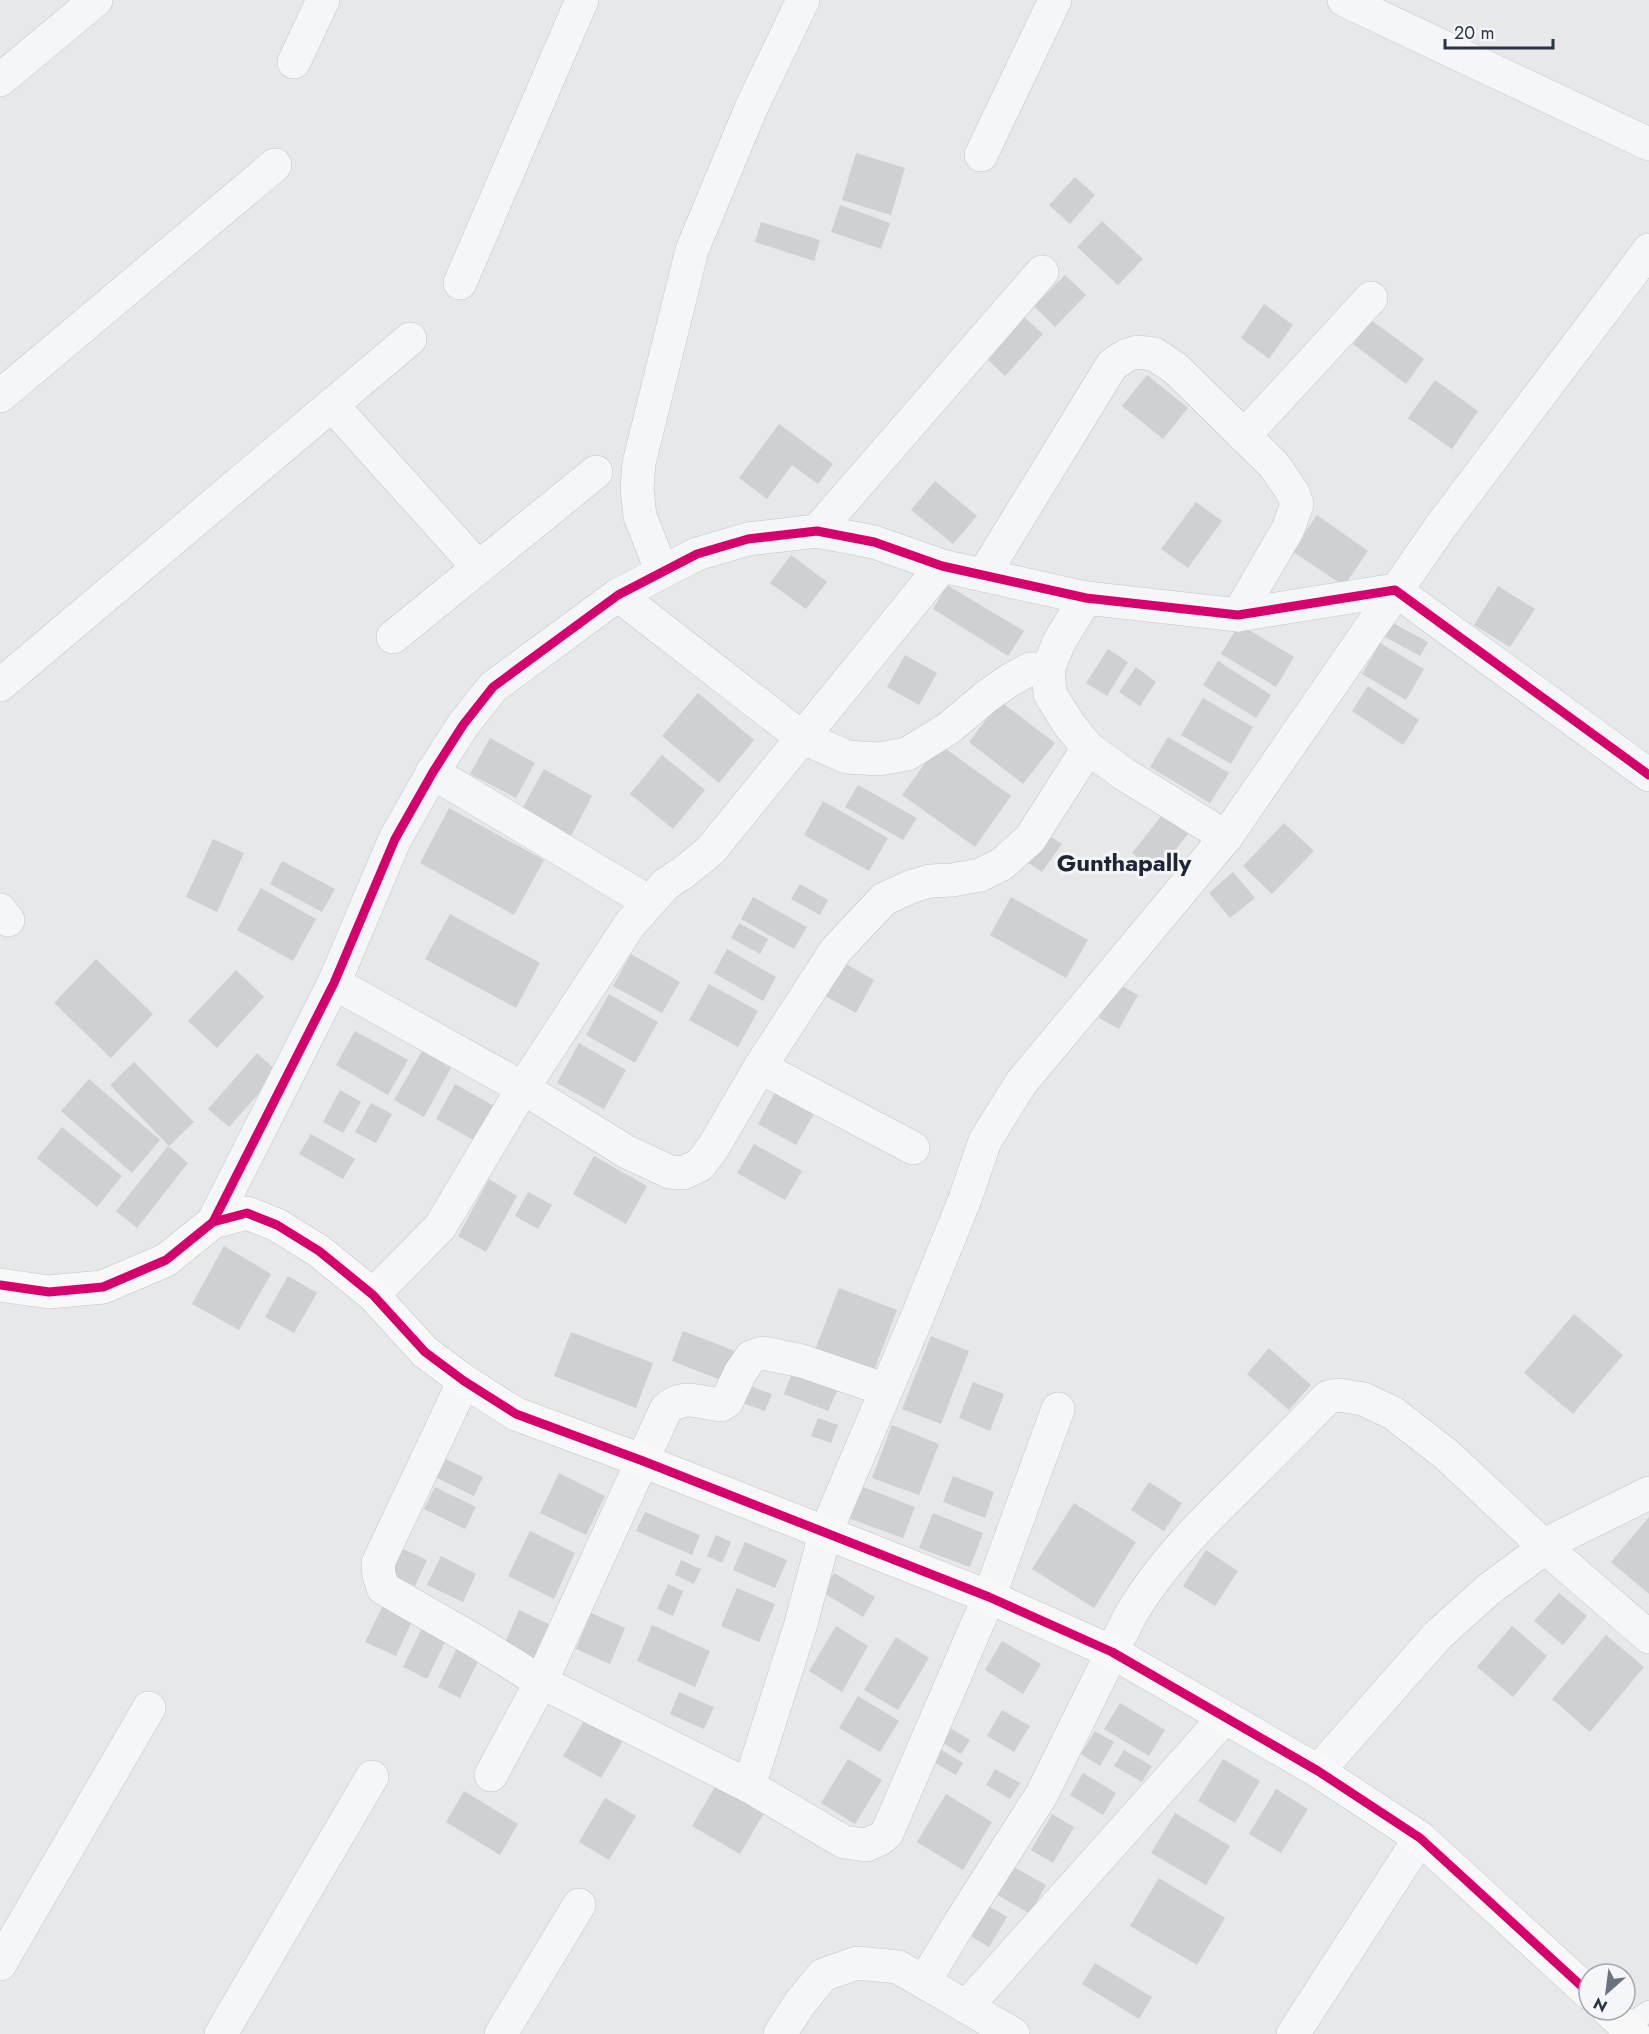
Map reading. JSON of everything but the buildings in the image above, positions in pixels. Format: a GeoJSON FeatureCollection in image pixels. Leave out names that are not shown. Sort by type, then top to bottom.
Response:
{"type":"FeatureCollection","features":[{"type":"Feature","properties":{"kind":"street"},"geometry":{"type":"LineString","coordinates":[[1,78],[96,0]]}},
{"type":"Feature","properties":{"kind":"street"},"geometry":{"type":"LineString","coordinates":[[294,62],[323,0]]}},
{"type":"Feature","properties":{"kind":"street"},"geometry":{"type":"LineString","coordinates":[[460,283],[582,0]]}},
{"type":"Feature","properties":{"kind":"street"},"geometry":{"type":"LineString","coordinates":[[662,572],[640,516],[637,489],[639,463],[692,250],[752,106],[803,0]]}},
{"type":"Feature","properties":{"kind":"street"},"geometry":{"type":"LineString","coordinates":[[981,155],[1055,0]]}},
{"type":"Feature","properties":{"kind":"street"},"geometry":{"type":"LineString","coordinates":[[1344,0],[1649,144]]}},
{"type":"Feature","properties":{"kind":"street"},"geometry":{"type":"LineString","coordinates":[[0,396],[275,165]]}},
{"type":"Feature","properties":{"kind":"street"},"geometry":{"type":"LineString","coordinates":[[749,1786],[800,1627],[825,1534],[947,1244],[986,1141],[1021,1083],[1226,837],[1441,526],[1649,250]]}},
{"type":"Feature","properties":{"kind":"street"},"geometry":{"type":"LineString","coordinates":[[817,531],[1042,272]]}},
{"type":"Feature","properties":{"kind":"street"},"geometry":{"type":"LineString","coordinates":[[1244,436],[1371,298]]}},
{"type":"Feature","properties":{"kind":"street"},"geometry":{"type":"LineString","coordinates":[[0,685],[410,339]]}},
{"type":"Feature","properties":{"kind":"street"},"geometry":{"type":"LineString","coordinates":[[984,574],[1112,365],[1127,355],[1137,352],[1154,354],[1175,368],[1274,465],[1293,493],[1297,504],[1288,529],[1238,615]]}},
{"type":"Feature","properties":{"kind":"street"},"geometry":{"type":"LineString","coordinates":[[332,405],[478,567]]}},
{"type":"Feature","properties":{"kind":"street"},"geometry":{"type":"LineString","coordinates":[[393,637],[596,472]]}},
{"type":"Feature","properties":{"kind":"street"},"geometry":{"type":"LineString","coordinates":[[213,1222],[334,983],[395,839],[432,772],[464,725],[493,687],[618,595],[697,554],[748,539],[817,531],[874,542],[942,566],[1086,598],[1238,615],[1395,590],[1649,776]]}},
{"type":"Feature","properties":{"kind":"street"},"geometry":{"type":"LineString","coordinates":[[375,1298],[440,1227],[523,1088],[630,924],[666,884],[710,851],[942,566]]}},
{"type":"Feature","properties":{"kind":"street"},"geometry":{"type":"LineString","coordinates":[[618,595],[801,737],[847,757],[879,759],[907,754],[949,728],[1010,680],[1030,669],[1048,669]]}},
{"type":"Feature","properties":{"kind":"street"},"geometry":{"type":"LineString","coordinates":[[1086,598],[1059,642],[1048,669],[1050,694],[1068,723],[1088,748],[1124,774],[1226,837]]}},
{"type":"Feature","properties":{"kind":"street"},"geometry":{"type":"LineString","coordinates":[[334,983],[523,1088],[627,1152],[670,1172],[683,1173],[700,1165],[714,1146],[760,1067],[836,950],[884,899],[910,886],[930,881],[980,875],[1002,864],[1030,839],[1088,748]]}},
{"type":"Feature","properties":{"kind":"street"},"geometry":{"type":"LineString","coordinates":[[432,772],[649,902]]}},
{"type":"Feature","properties":{"kind":"street"},"geometry":{"type":"LineString","coordinates":[[760,1067],[913,1148]]}},
{"type":"Feature","properties":{"kind":"street"},"geometry":{"type":"LineString","coordinates":[[0,1285],[49,1292],[103,1287],[166,1260],[213,1222],[247,1213],[277,1225],[320,1251],[375,1298],[425,1352],[464,1382],[516,1414],[643,1461],[989,1597],[1112,1652],[1318,1771],[1420,1838],[1577,1982]]}},
{"type":"Feature","properties":{"kind":"street"},"geometry":{"type":"LineString","coordinates":[[491,1775],[541,1682],[666,1409],[676,1400],[686,1399],[721,1405],[727,1401],[740,1373],[751,1357],[763,1353],[802,1361],[886,1390]]}},
{"type":"Feature","properties":{"kind":"street"},"geometry":{"type":"LineString","coordinates":[[464,1382],[378,1563],[383,1588],[396,1598],[477,1642],[541,1682],[749,1786],[844,1842],[866,1845],[887,1833],[896,1813],[989,1597],[1058,1409]]}},
{"type":"Feature","properties":{"kind":"street"},"geometry":{"type":"LineString","coordinates":[[924,1982],[1042,1794],[1131,1614],[1164,1564],[1328,1397],[1339,1395],[1363,1399],[1393,1413],[1447,1455],[1546,1548],[1649,1637]]}},
{"type":"Feature","properties":{"kind":"street"},"geometry":{"type":"LineString","coordinates":[[1318,1771],[1438,1635],[1488,1590],[1558,1538],[1649,1493]]}},
{"type":"Feature","properties":{"kind":"street"},"geometry":{"type":"LineString","coordinates":[[0,1964],[149,1708]]}},
{"type":"Feature","properties":{"kind":"street"},"geometry":{"type":"LineString","coordinates":[[966,2007],[1225,1717]]}},
{"type":"Feature","properties":{"kind":"street"},"geometry":{"type":"LineString","coordinates":[[221,2034],[372,1777]]}},
{"type":"Feature","properties":{"kind":"street"},"geometry":{"type":"LineString","coordinates":[[1293,2034],[1420,1838]]}},
{"type":"Feature","properties":{"kind":"street"},"geometry":{"type":"LineString","coordinates":[[501,2034],[579,1905]]}},
{"type":"Feature","properties":{"kind":"street"},"geometry":{"type":"LineString","coordinates":[[780,2034],[800,2002],[823,1975],[857,1963],[898,1967],[1013,2034]]}},
{"type":"Feature","properties":{"kind":"cycle path"},"geometry":{"type":"LineString","coordinates":[[213,1222],[334,983],[395,839],[463,725],[493,687],[618,595],[697,554],[748,539],[817,531],[874,542],[942,566],[1086,598],[1238,615],[1395,590],[1649,775]]}},
{"type":"Feature","properties":{"kind":"cycle path"},"geometry":{"type":"LineString","coordinates":[[0,1285],[49,1292],[103,1287],[166,1260],[213,1222],[247,1213],[277,1225],[319,1251],[373,1295],[425,1352],[464,1381],[516,1414],[643,1461],[989,1597],[1112,1652],[1318,1771],[1420,1838],[1577,1982]]}},
{"type":"Feature","properties":{"kind":"district","name":"Gunthapally"},"geometry":{"type":"Point","coordinates":[1124,862]}}]}
